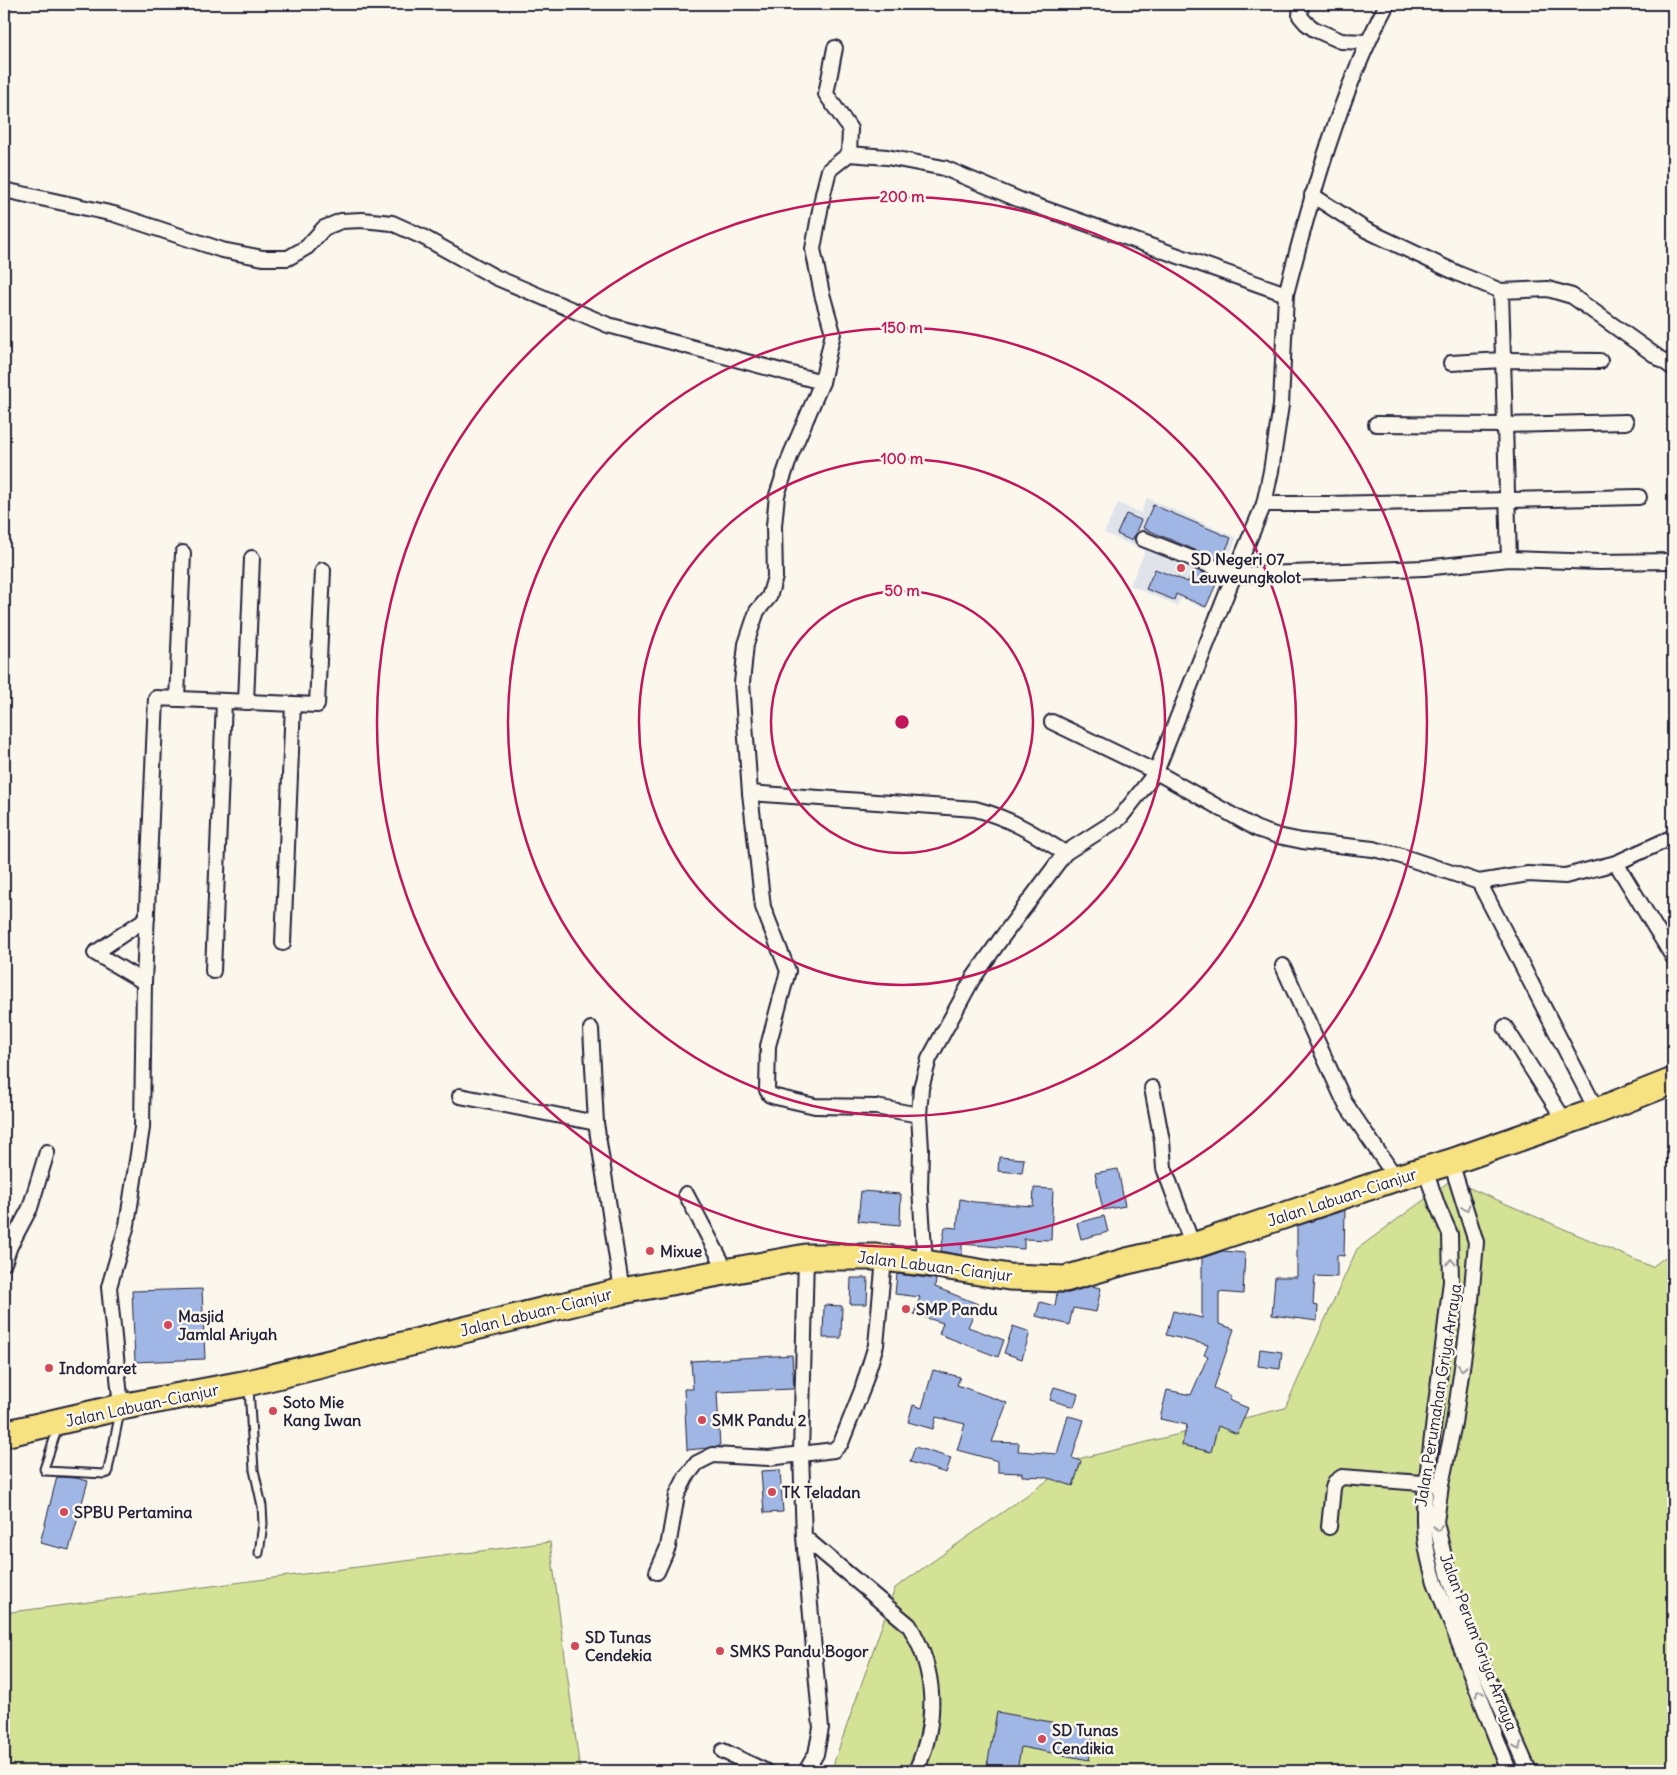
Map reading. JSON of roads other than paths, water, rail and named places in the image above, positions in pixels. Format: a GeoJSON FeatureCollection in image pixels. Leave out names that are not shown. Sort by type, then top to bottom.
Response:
{"type":"FeatureCollection","features":[{"type":"Feature","properties":{"kind":"highway","name":"Jalan Labuan-Cianjur"},"geometry":{"type":"LineString","coordinates":[[4,1434],[121,1407],[248,1383],[622,1291],[806,1257],[858,1256],[925,1263],[1009,1277],[1065,1280],[1128,1261],[1193,1246],[1396,1178],[1451,1162],[1597,1111],[1673,1081]]}},
{"type":"Feature","properties":{"kind":"street"},"geometry":{"type":"LineString","coordinates":[[1301,4],[1300,16],[1314,29],[1342,42],[1367,42]]}},
{"type":"Feature","properties":{"kind":"street"},"geometry":{"type":"LineString","coordinates":[[925,1263],[920,1189],[921,1149],[919,1115],[922,1088],[930,1059],[972,980],[1065,853],[1120,818],[1156,772],[1234,574],[1264,504],[1281,405],[1286,294],[1312,195],[1338,116],[1367,42],[1387,4]]}},
{"type":"Feature","properties":{"kind":"street"},"geometry":{"type":"LineString","coordinates":[[835,48],[826,94],[850,129],[849,154]]}},
{"type":"Feature","properties":{"kind":"street"},"geometry":{"type":"LineString","coordinates":[[919,1115],[876,1107],[815,1106],[770,1095],[767,1090],[768,1046],[788,971],[763,907],[750,793],[742,683],[746,644],[756,611],[769,597],[776,576],[774,526],[777,495],[791,454],[822,382],[833,333],[822,294],[813,249],[829,170],[849,154],[888,157],[944,168],[1020,200],[1286,294]]}},
{"type":"Feature","properties":{"kind":"street"},"geometry":{"type":"LineString","coordinates":[[4,190],[114,214],[222,250],[263,258],[288,258],[307,247],[324,228],[340,222],[362,220],[392,223],[423,237],[495,277],[608,325],[822,382]]}},
{"type":"Feature","properties":{"kind":"street"},"geometry":{"type":"LineString","coordinates":[[1312,195],[1366,230],[1459,274],[1501,291],[1548,289],[1572,296],[1673,368]]}},
{"type":"Feature","properties":{"kind":"street"},"geometry":{"type":"LineString","coordinates":[[1501,291],[1509,559]]}},
{"type":"Feature","properties":{"kind":"street"},"geometry":{"type":"LineString","coordinates":[[1451,362],[1503,360],[1600,361]]}},
{"type":"Feature","properties":{"kind":"street"},"geometry":{"type":"LineString","coordinates":[[1376,424],[1505,425],[1626,422]]}},
{"type":"Feature","properties":{"kind":"street"},"geometry":{"type":"LineString","coordinates":[[1264,504],[1639,498]]}},
{"type":"Feature","properties":{"kind":"street"},"geometry":{"type":"LineString","coordinates":[[1143,538],[1234,574],[1424,568],[1509,559],[1599,562],[1673,561]]}},
{"type":"Feature","properties":{"kind":"street"},"geometry":{"type":"LineString","coordinates":[[177,699],[182,553]]}},
{"type":"Feature","properties":{"kind":"street"},"geometry":{"type":"LineString","coordinates":[[246,702],[252,558]]}},
{"type":"Feature","properties":{"kind":"street"},"geometry":{"type":"LineString","coordinates":[[121,1407],[109,1287],[127,1225],[142,1128],[146,918],[156,698],[317,705],[323,570]]}},
{"type":"Feature","properties":{"kind":"street"},"geometry":{"type":"LineString","coordinates":[[213,971],[224,701]]}},
{"type":"Feature","properties":{"kind":"street"},"geometry":{"type":"LineString","coordinates":[[283,943],[293,704]]}},
{"type":"Feature","properties":{"kind":"street"},"geometry":{"type":"LineString","coordinates":[[1052,722],[1156,772],[1257,830],[1294,839],[1373,849],[1398,855],[1479,882],[1528,874],[1565,876],[1616,863],[1673,836]]}},
{"type":"Feature","properties":{"kind":"street"},"geometry":{"type":"LineString","coordinates":[[750,793],[975,809],[996,814],[1021,826],[1065,853]]}},
{"type":"Feature","properties":{"kind":"street"},"geometry":{"type":"LineString","coordinates":[[1616,863],[1673,957]]}},
{"type":"Feature","properties":{"kind":"street"},"geometry":{"type":"LineString","coordinates":[[1479,882],[1597,1111]]}},
{"type":"Feature","properties":{"kind":"street"},"geometry":{"type":"LineString","coordinates":[[144,982],[95,953],[146,918]]}},
{"type":"Feature","properties":{"kind":"street"},"geometry":{"type":"LineString","coordinates":[[1283,966],[1345,1103],[1396,1178]]}},
{"type":"Feature","properties":{"kind":"street"},"geometry":{"type":"LineString","coordinates":[[1506,1027],[1565,1121]]}},
{"type":"Feature","properties":{"kind":"street"},"geometry":{"type":"LineString","coordinates":[[591,1029],[596,1123],[622,1291]]}},
{"type":"Feature","properties":{"kind":"street"},"geometry":{"type":"LineString","coordinates":[[1152,1088],[1162,1141],[1164,1168],[1193,1246]]}},
{"type":"Feature","properties":{"kind":"street"},"geometry":{"type":"LineString","coordinates":[[460,1096],[596,1123]]}},
{"type":"Feature","properties":{"kind":"street"},"geometry":{"type":"LineString","coordinates":[[4,1263],[10,1246],[30,1208],[48,1152]]}},
{"type":"Feature","properties":{"kind":"street","name":"Jalan Perumahan Griya Arraya"},"geometry":{"type":"LineString","coordinates":[[1451,1162],[1476,1242],[1470,1312],[1454,1423],[1441,1485],[1436,1522],[1448,1573],[1474,1645],[1529,1771]]}},
{"type":"Feature","properties":{"kind":"street","name":"Jalan Perum Griya Arraya"},"geometry":{"type":"LineString","coordinates":[[1425,1170],[1450,1234],[1451,1281],[1426,1484],[1423,1521],[1426,1552],[1435,1582],[1509,1771]]}},
{"type":"Feature","properties":{"kind":"street"},"geometry":{"type":"LineString","coordinates":[[686,1194],[727,1272]]}},
{"type":"Feature","properties":{"kind":"street"},"geometry":{"type":"LineString","coordinates":[[806,1257],[801,1454],[804,1537],[821,1728],[816,1754],[806,1771]]}},
{"type":"Feature","properties":{"kind":"street"},"geometry":{"type":"LineString","coordinates":[[657,1572],[668,1547],[678,1494],[686,1476],[697,1463],[713,1454],[769,1458],[834,1450],[841,1443],[862,1390],[876,1345],[884,1259]]}},
{"type":"Feature","properties":{"kind":"street"},"geometry":{"type":"LineString","coordinates":[[1328,1527],[1333,1488],[1335,1482],[1342,1477],[1441,1485]]}},
{"type":"Feature","properties":{"kind":"street"},"geometry":{"type":"LineString","coordinates":[[804,1537],[908,1626],[918,1642],[926,1660],[932,1695],[931,1718],[927,1739],[916,1771]]}},
{"type":"Feature","properties":{"kind":"street"},"geometry":{"type":"LineString","coordinates":[[723,1751],[764,1771]]}},
{"type":"Feature","properties":{"kind":"lane"},"geometry":{"type":"LineString","coordinates":[[248,1383],[254,1470],[262,1506],[263,1524],[259,1553]]}},
{"type":"Feature","properties":{"kind":"lane"},"geometry":{"type":"LineString","coordinates":[[60,1422],[44,1469],[45,1471],[105,1474],[108,1473],[121,1407]]}},
{"type":"Feature","properties":{"kind":"place","name":"SD Negeri 07 Leuweungkolot"},"geometry":{"type":"Point","coordinates":[1181,568]}},
{"type":"Feature","properties":{"kind":"place","name":"Mixue"},"geometry":{"type":"Point","coordinates":[650,1251]}},
{"type":"Feature","properties":{"kind":"place","name":"SMP Pandu"},"geometry":{"type":"Point","coordinates":[906,1309]}},
{"type":"Feature","properties":{"kind":"place","name":"Masjid Jamlal Ariyah"},"geometry":{"type":"Point","coordinates":[168,1325]}},
{"type":"Feature","properties":{"kind":"place","name":"Indomaret"},"geometry":{"type":"Point","coordinates":[49,1368]}},
{"type":"Feature","properties":{"kind":"place","name":"Soto Mie Kang Iwan"},"geometry":{"type":"Point","coordinates":[273,1411]}},
{"type":"Feature","properties":{"kind":"place","name":"SMK Pandu 2"},"geometry":{"type":"Point","coordinates":[702,1420]}},
{"type":"Feature","properties":{"kind":"place","name":"TK Teladan"},"geometry":{"type":"Point","coordinates":[772,1492]}},
{"type":"Feature","properties":{"kind":"place","name":"SPBU Pertamina"},"geometry":{"type":"Point","coordinates":[64,1512]}},
{"type":"Feature","properties":{"kind":"place","name":"SD Tunas Cendekia"},"geometry":{"type":"Point","coordinates":[575,1646]}},
{"type":"Feature","properties":{"kind":"place","name":"SMKS Pandu Bogor"},"geometry":{"type":"Point","coordinates":[720,1651]}},
{"type":"Feature","properties":{"kind":"place","name":"SD Tunas Cendikia"},"geometry":{"type":"Point","coordinates":[1042,1739]}}]}
